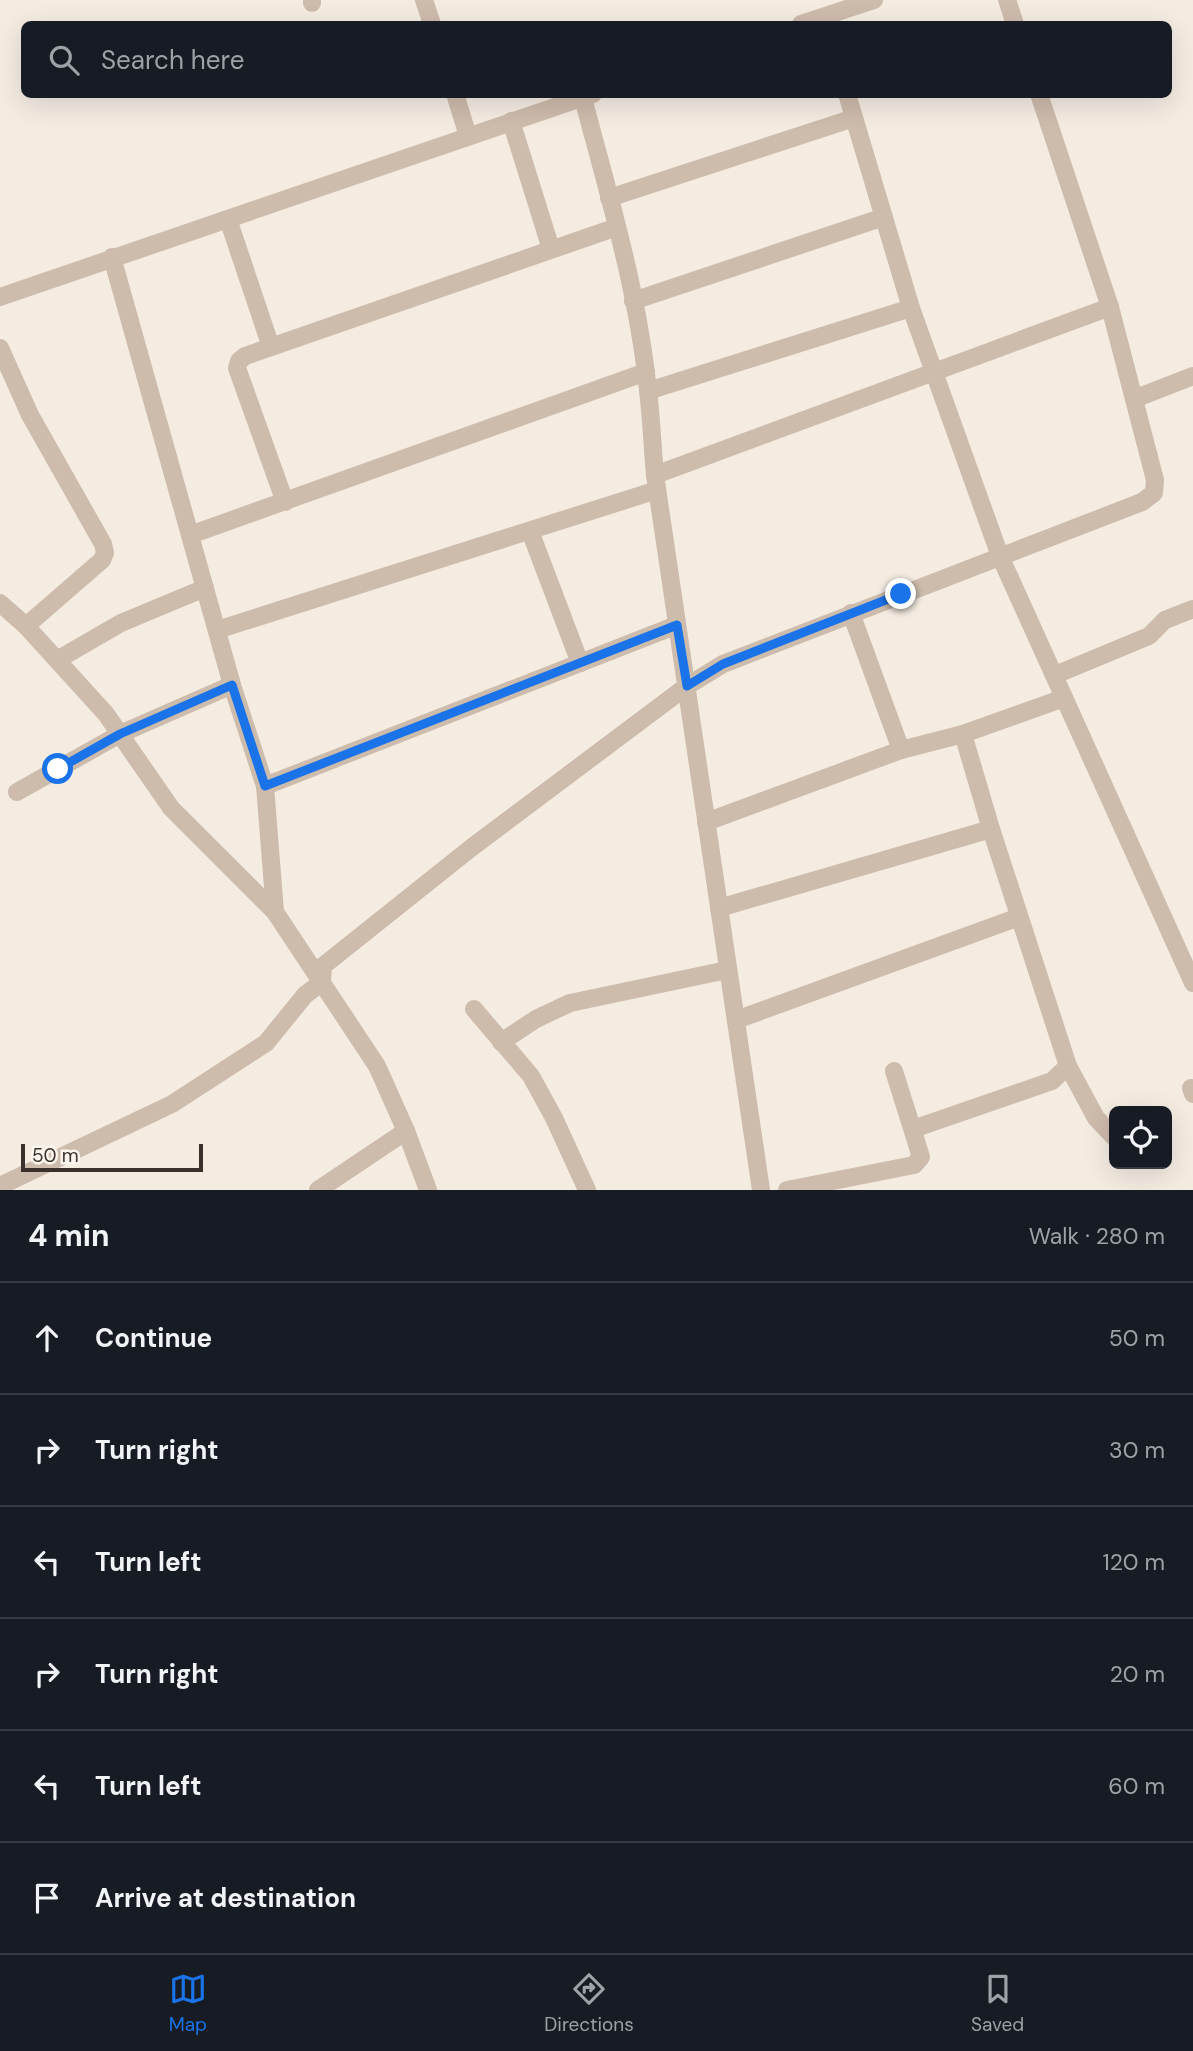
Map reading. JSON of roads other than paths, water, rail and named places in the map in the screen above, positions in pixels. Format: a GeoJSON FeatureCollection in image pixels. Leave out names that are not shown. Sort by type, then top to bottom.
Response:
{"type":"FeatureCollection","features":[{"type":"Feature","properties":{"kind":"street"},"geometry":{"type":"LineString","coordinates":[[424,0],[431,21]]}},
{"type":"Feature","properties":{"kind":"street"},"geometry":{"type":"LineString","coordinates":[[823,14],[874,0]]}},
{"type":"Feature","properties":{"kind":"street"},"geometry":{"type":"LineString","coordinates":[[1007,0],[1014,21]]}},
{"type":"Feature","properties":{"kind":"street"},"geometry":{"type":"LineString","coordinates":[[456,98],[468,136]]}},
{"type":"Feature","properties":{"kind":"street"},"geometry":{"type":"LineString","coordinates":[[0,297],[582,98]]}},
{"type":"Feature","properties":{"kind":"street"},"geometry":{"type":"LineString","coordinates":[[588,98],[646,372],[656,483],[761,1190]]}},
{"type":"Feature","properties":{"kind":"street"},"geometry":{"type":"LineString","coordinates":[[848,98],[911,308],[1000,556],[1193,983]]}},
{"type":"Feature","properties":{"kind":"street"},"geometry":{"type":"LineString","coordinates":[[0,1186],[172,1104],[266,1043],[305,995],[322,982],[323,966],[471,848],[687,686],[723,664],[851,612],[1142,502],[1154,493],[1155,480],[1110,307],[1040,98]]}},
{"type":"Feature","properties":{"kind":"street"},"geometry":{"type":"LineString","coordinates":[[609,198],[854,118]]}},
{"type":"Feature","properties":{"kind":"street"},"geometry":{"type":"LineString","coordinates":[[511,121],[551,249]]}},
{"type":"Feature","properties":{"kind":"street"},"geometry":{"type":"LineString","coordinates":[[633,301],[884,216]]}},
{"type":"Feature","properties":{"kind":"street"},"geometry":{"type":"LineString","coordinates":[[228,219],[271,347]]}},
{"type":"Feature","properties":{"kind":"street"},"geometry":{"type":"LineString","coordinates":[[285,502],[237,368],[239,361],[245,356],[617,227]]}},
{"type":"Feature","properties":{"kind":"street"},"geometry":{"type":"LineString","coordinates":[[112,257],[232,685],[265,786],[275,912]]}},
{"type":"Feature","properties":{"kind":"street"},"geometry":{"type":"LineString","coordinates":[[217,630],[530,531],[934,372],[1110,307]]}},
{"type":"Feature","properties":{"kind":"street"},"geometry":{"type":"LineString","coordinates":[[648,391],[911,308]]}},
{"type":"Feature","properties":{"kind":"street"},"geometry":{"type":"LineString","coordinates":[[0,348],[30,415],[103,544],[105,553],[103,559],[26,626]]}},
{"type":"Feature","properties":{"kind":"street"},"geometry":{"type":"LineString","coordinates":[[190,535],[646,372]]}},
{"type":"Feature","properties":{"kind":"street"},"geometry":{"type":"LineString","coordinates":[[1134,400],[1193,376]]}},
{"type":"Feature","properties":{"kind":"street"},"geometry":{"type":"LineString","coordinates":[[530,531],[580,663]]}},
{"type":"Feature","properties":{"kind":"street"},"geometry":{"type":"LineString","coordinates":[[57,660],[121,623],[205,588]]}},
{"type":"Feature","properties":{"kind":"street"},"geometry":{"type":"LineString","coordinates":[[0,603],[26,626],[106,714],[171,808],[275,912],[377,1066],[428,1190]]}},
{"type":"Feature","properties":{"kind":"street"},"geometry":{"type":"LineString","coordinates":[[1055,675],[1149,636],[1165,620],[1193,609]]}},
{"type":"Feature","properties":{"kind":"street"},"geometry":{"type":"LineString","coordinates":[[851,612],[901,750]]}},
{"type":"Feature","properties":{"kind":"street"},"geometry":{"type":"LineString","coordinates":[[265,786],[677,625]]}},
{"type":"Feature","properties":{"kind":"street"},"geometry":{"type":"LineString","coordinates":[[17,792],[120,734],[232,685]]}},
{"type":"Feature","properties":{"kind":"street"},"geometry":{"type":"LineString","coordinates":[[706,822],[901,750],[963,734],[1064,698]]}},
{"type":"Feature","properties":{"kind":"street"},"geometry":{"type":"LineString","coordinates":[[963,734],[1068,1066],[1096,1118],[1109,1132]]}},
{"type":"Feature","properties":{"kind":"street"},"geometry":{"type":"LineString","coordinates":[[719,908],[991,829]]}},
{"type":"Feature","properties":{"kind":"street"},"geometry":{"type":"LineString","coordinates":[[736,1020],[1019,917]]}},
{"type":"Feature","properties":{"kind":"street"},"geometry":{"type":"LineString","coordinates":[[501,1042],[536,1019],[570,1003],[727,970]]}},
{"type":"Feature","properties":{"kind":"street"},"geometry":{"type":"LineString","coordinates":[[474,1009],[530,1076],[554,1118],[587,1190]]}},
{"type":"Feature","properties":{"kind":"street"},"geometry":{"type":"LineString","coordinates":[[913,1129],[1052,1081],[1068,1066]]}},
{"type":"Feature","properties":{"kind":"street"},"geometry":{"type":"LineString","coordinates":[[787,1190],[914,1165],[920,1157],[894,1071]]}},
{"type":"Feature","properties":{"kind":"street"},"geometry":{"type":"LineString","coordinates":[[318,1190],[406,1131]]}}]}
